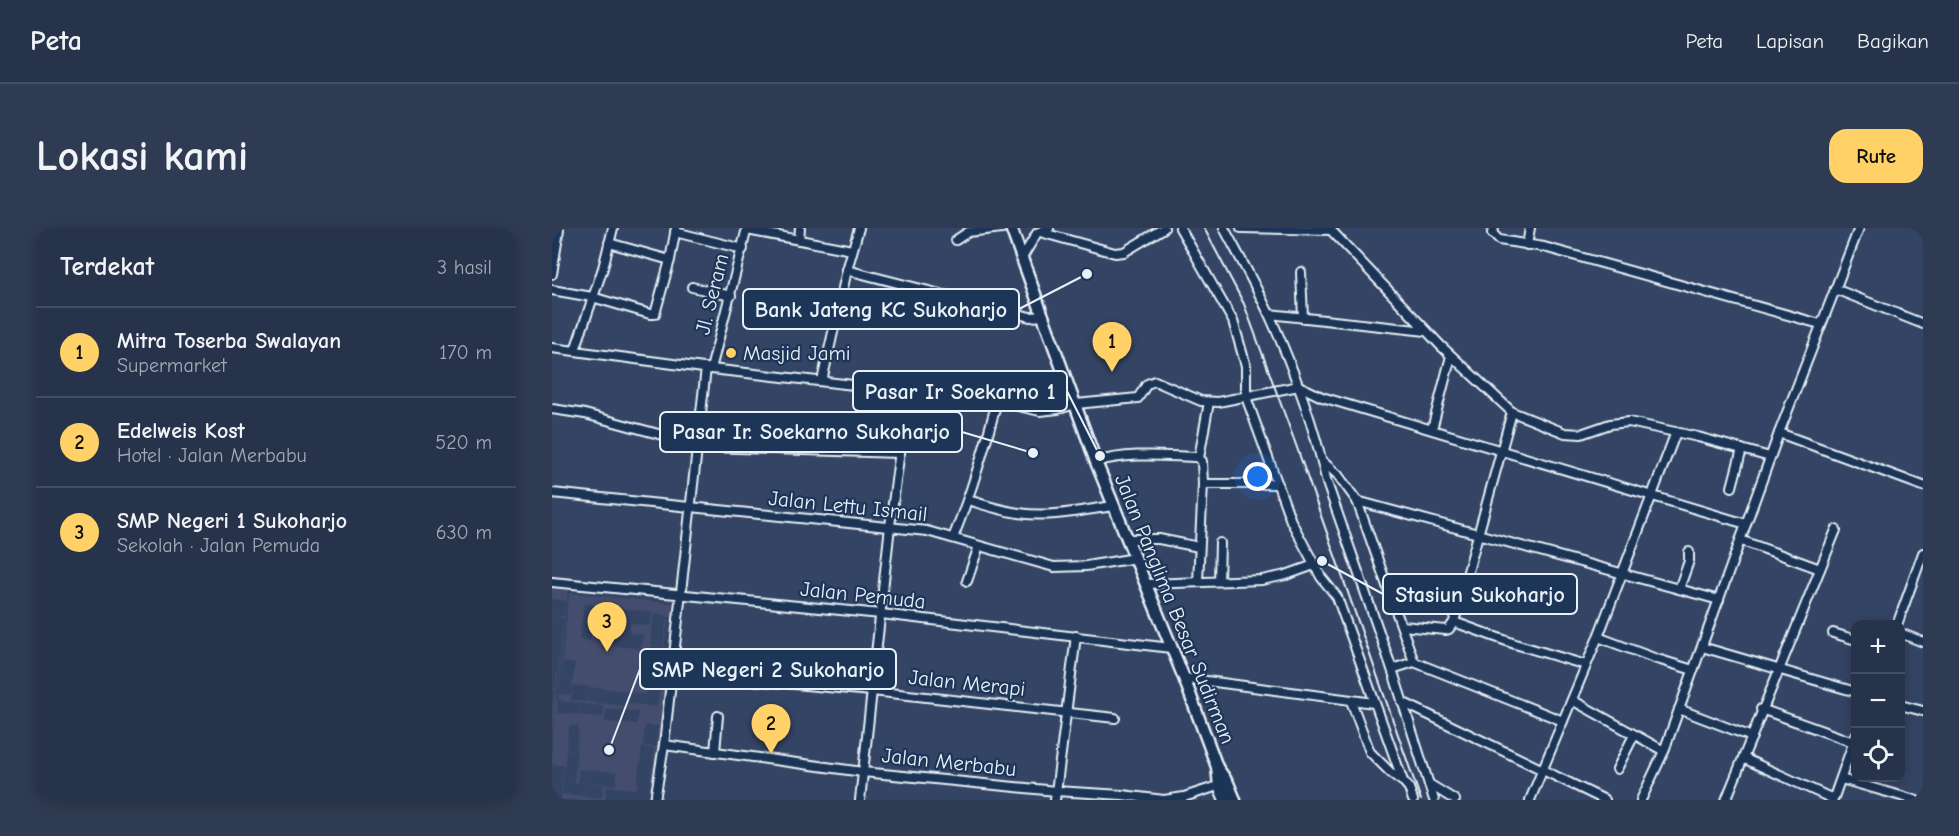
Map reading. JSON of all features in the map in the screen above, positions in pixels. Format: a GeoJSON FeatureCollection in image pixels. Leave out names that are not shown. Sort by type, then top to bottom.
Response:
{"type":"FeatureCollection","features":[{"type":"Feature","properties":{"kind":"main road","name":"Jalan Panglima Besar Sudirman"},"geometry":{"type":"LineString","coordinates":[[1011,228],[1096,462],[1184,678],[1230,800]]}},
{"type":"Feature","properties":{"kind":"street"},"geometry":{"type":"LineString","coordinates":[[575,350],[613,228]]}},
{"type":"Feature","properties":{"kind":"street"},"geometry":{"type":"LineString","coordinates":[[799,240],[800,228]]}},
{"type":"Feature","properties":{"kind":"street"},"geometry":{"type":"LineString","coordinates":[[956,240],[968,232],[1002,228]]}},
{"type":"Feature","properties":{"kind":"street"},"geometry":{"type":"LineString","coordinates":[[1022,258],[1037,235],[1049,228]]}},
{"type":"Feature","properties":{"kind":"street"},"geometry":{"type":"LineString","coordinates":[[1037,235],[1115,253],[1129,249],[1164,228]]}},
{"type":"Feature","properties":{"kind":"street"},"geometry":{"type":"LineString","coordinates":[[1180,228],[1233,321],[1246,366],[1246,398],[1291,520],[1314,565],[1335,593],[1403,781],[1413,800]]}},
{"type":"Feature","properties":{"kind":"street"},"geometry":{"type":"LineString","coordinates":[[1224,228],[1269,314],[1299,386],[1327,483],[1392,669],[1434,800]]}},
{"type":"Feature","properties":{"kind":"street"},"geometry":{"type":"LineString","coordinates":[[1241,228],[1330,229],[1426,331],[1512,412],[1555,430],[1574,435],[1590,433],[1619,423],[1629,423],[1676,432],[1770,457]]}},
{"type":"Feature","properties":{"kind":"street"},"geometry":{"type":"LineString","coordinates":[[1494,228],[1492,234],[1499,240],[1544,247],[1821,324]]}},
{"type":"Feature","properties":{"kind":"street"},"geometry":{"type":"LineString","coordinates":[[1527,244],[1530,228]]}},
{"type":"Feature","properties":{"kind":"street"},"geometry":{"type":"LineString","coordinates":[[1641,800],[1664,751],[1770,457],[1859,228]]}},
{"type":"Feature","properties":{"kind":"street"},"geometry":{"type":"LineString","coordinates":[[747,229],[852,250]]}},
{"type":"Feature","properties":{"kind":"street","name":"Jl. Seram"},"geometry":{"type":"LineString","coordinates":[[655,800],[664,746],[697,445],[709,368],[731,296],[747,229]]}},
{"type":"Feature","properties":{"kind":"street"},"geometry":{"type":"LineString","coordinates":[[822,381],[847,270],[859,229]]}},
{"type":"Feature","properties":{"kind":"street"},"geometry":{"type":"LineString","coordinates":[[552,274],[559,230]]}},
{"type":"Feature","properties":{"kind":"street"},"geometry":{"type":"LineString","coordinates":[[552,290],[592,297],[655,314],[676,230],[742,249]]}},
{"type":"Feature","properties":{"kind":"street"},"geometry":{"type":"LineString","coordinates":[[609,243],[670,260]]}},
{"type":"Feature","properties":{"kind":"street"},"geometry":{"type":"LineString","coordinates":[[847,270],[1030,317],[1044,316]]}},
{"type":"Feature","properties":{"kind":"street"},"geometry":{"type":"LineString","coordinates":[[1301,272],[1303,318]]}},
{"type":"Feature","properties":{"kind":"street"},"geometry":{"type":"LineString","coordinates":[[692,287],[731,296]]}},
{"type":"Feature","properties":{"kind":"street"},"geometry":{"type":"LineString","coordinates":[[1835,289],[1923,324]]}},
{"type":"Feature","properties":{"kind":"street"},"geometry":{"type":"LineString","coordinates":[[1269,314],[1426,331]]}},
{"type":"Feature","properties":{"kind":"street"},"geometry":{"type":"LineString","coordinates":[[552,348],[997,401],[1040,411],[1076,404],[1138,398],[1148,384],[1155,381],[1201,401],[1209,402],[1246,398],[1299,386],[1322,397],[1746,524]]}},
{"type":"Feature","properties":{"kind":"street"},"geometry":{"type":"LineString","coordinates":[[1432,429],[1451,356]]}},
{"type":"Feature","properties":{"kind":"street"},"geometry":{"type":"LineString","coordinates":[[860,800],[890,526],[908,390]]}},
{"type":"Feature","properties":{"kind":"street"},"geometry":{"type":"LineString","coordinates":[[952,538],[968,500],[997,401]]}},
{"type":"Feature","properties":{"kind":"street"},"geometry":{"type":"LineString","coordinates":[[1198,581],[1203,484],[1202,461],[1199,458],[1209,402]]}},
{"type":"Feature","properties":{"kind":"street"},"geometry":{"type":"LineString","coordinates":[[552,409],[593,416],[715,448],[900,453]]}},
{"type":"Feature","properties":{"kind":"street"},"geometry":{"type":"LineString","coordinates":[[1402,626],[1446,630],[1454,622],[1512,412]]}},
{"type":"Feature","properties":{"kind":"street"},"geometry":{"type":"LineString","coordinates":[[1530,800],[1598,637],[1676,432]]}},
{"type":"Feature","properties":{"kind":"street"},"geometry":{"type":"LineString","coordinates":[[1779,433],[1923,486]]}},
{"type":"Feature","properties":{"kind":"street"},"geometry":{"type":"LineString","coordinates":[[1732,487],[1742,449]]}},
{"type":"Feature","properties":{"kind":"street"},"geometry":{"type":"LineString","coordinates":[[1096,462],[1124,455],[1199,458]]}},
{"type":"Feature","properties":{"kind":"street"},"geometry":{"type":"LineString","coordinates":[[1322,461],[1338,476],[1357,501],[1414,662]]}},
{"type":"Feature","properties":{"kind":"street"},"geometry":{"type":"LineString","coordinates":[[1327,483],[1330,475],[1338,476]]}},
{"type":"Feature","properties":{"kind":"street"},"geometry":{"type":"LineString","coordinates":[[1203,484],[1278,484]]}},
{"type":"Feature","properties":{"kind":"street","name":"Jalan Lettu Ismail"},"geometry":{"type":"LineString","coordinates":[[552,493],[927,531],[1054,567],[1086,566],[1136,558]]}},
{"type":"Feature","properties":{"kind":"street"},"geometry":{"type":"LineString","coordinates":[[968,500],[999,510],[1022,514],[1063,513],[1114,506]]}},
{"type":"Feature","properties":{"kind":"street"},"geometry":{"type":"LineString","coordinates":[[1357,501],[1719,600]]}},
{"type":"Feature","properties":{"kind":"street"},"geometry":{"type":"LineString","coordinates":[[1726,800],[1761,709],[1836,530]]}},
{"type":"Feature","properties":{"kind":"street"},"geometry":{"type":"LineString","coordinates":[[1128,539],[1159,539],[1199,547]]}},
{"type":"Feature","properties":{"kind":"street"},"geometry":{"type":"LineString","coordinates":[[1740,540],[1820,569]]}},
{"type":"Feature","properties":{"kind":"street"},"geometry":{"type":"LineString","coordinates":[[1219,581],[1220,543]]}},
{"type":"Feature","properties":{"kind":"street"},"geometry":{"type":"LineString","coordinates":[[966,580],[979,546]]}},
{"type":"Feature","properties":{"kind":"street"},"geometry":{"type":"LineString","coordinates":[[1678,589],[1689,561],[1689,552]]}},
{"type":"Feature","properties":{"kind":"street"},"geometry":{"type":"LineString","coordinates":[[1898,620],[1923,553]]}},
{"type":"Feature","properties":{"kind":"street"},"geometry":{"type":"LineString","coordinates":[[1146,584],[1275,578],[1314,565]]}},
{"type":"Feature","properties":{"kind":"street","name":"Jalan Pemuda"},"geometry":{"type":"LineString","coordinates":[[552,582],[881,614],[1171,648]]}},
{"type":"Feature","properties":{"kind":"street"},"geometry":{"type":"LineString","coordinates":[[1454,622],[1515,644],[1586,665]]}},
{"type":"Feature","properties":{"kind":"street"},"geometry":{"type":"LineString","coordinates":[[1833,633],[1851,638]]}},
{"type":"Feature","properties":{"kind":"street"},"geometry":{"type":"LineString","coordinates":[[1905,635],[1923,642]]}},
{"type":"Feature","properties":{"kind":"street"},"geometry":{"type":"LineString","coordinates":[[1056,796],[1076,636]]}},
{"type":"Feature","properties":{"kind":"street"},"geometry":{"type":"LineString","coordinates":[[1598,637],[1693,670]]}},
{"type":"Feature","properties":{"kind":"street"},"geometry":{"type":"LineString","coordinates":[[1702,647],[1851,691]]}},
{"type":"Feature","properties":{"kind":"street"},"geometry":{"type":"LineString","coordinates":[[1392,669],[1414,662],[1563,721]]}},
{"type":"Feature","properties":{"kind":"street","name":"Jalan Merapi"},"geometry":{"type":"LineString","coordinates":[[672,674],[872,691],[1115,718]]}},
{"type":"Feature","properties":{"kind":"street"},"geometry":{"type":"LineString","coordinates":[[1184,678],[1374,704]]}},
{"type":"Feature","properties":{"kind":"street"},"geometry":{"type":"LineString","coordinates":[[1572,700],[1664,751]]}},
{"type":"Feature","properties":{"kind":"street"},"geometry":{"type":"LineString","coordinates":[[1351,701],[1370,752],[1391,773],[1403,781]]}},
{"type":"Feature","properties":{"kind":"street"},"geometry":{"type":"LineString","coordinates":[[1402,702],[1605,800]]}},
{"type":"Feature","properties":{"kind":"street"},"geometry":{"type":"LineString","coordinates":[[1905,706],[1923,711]]}},
{"type":"Feature","properties":{"kind":"street"},"geometry":{"type":"LineString","coordinates":[[1679,709],[1752,737]]}},
{"type":"Feature","properties":{"kind":"street"},"geometry":{"type":"LineString","coordinates":[[1761,709],[1851,738]]}},
{"type":"Feature","properties":{"kind":"street"},"geometry":{"type":"LineString","coordinates":[[715,752],[718,716]]}},
{"type":"Feature","properties":{"kind":"street"},"geometry":{"type":"LineString","coordinates":[[1617,769],[1634,735]]}},
{"type":"Feature","properties":{"kind":"street","name":"Jalan Merbabu"},"geometry":{"type":"LineString","coordinates":[[664,746],[1056,796],[1122,795],[1164,800],[1184,797],[1224,784]]}},
{"type":"Feature","properties":{"kind":"street"},"geometry":{"type":"LineString","coordinates":[[1743,759],[1833,800],[1851,748]]}},
{"type":"Feature","properties":{"kind":"street"},"geometry":{"type":"LineString","coordinates":[[1841,779],[1915,800]]}},
{"type":"Feature","properties":{"kind":"street"},"geometry":{"type":"LineString","coordinates":[[1429,784],[1455,800]]}},
{"type":"Feature","properties":{"kind":"shaded area"},"geometry":{"type":"Polygon","coordinates":[[[552,587],[568,589],[552,732],[564,618],[552,615],[564,616],[566,601],[552,599],[552,587]]]}},
{"type":"Feature","properties":{"kind":"shaded area"},"geometry":{"type":"Polygon","coordinates":[[[569,593],[677,604],[666,711],[663,711],[652,800],[649,800],[652,767],[639,766],[637,789],[607,786],[605,799],[611,800],[561,800],[562,781],[552,779],[562,780],[564,766],[552,764],[556,700],[566,701],[558,698],[569,593]],[[584,604],[579,639],[590,641],[595,605],[584,604]],[[596,606],[594,619],[625,623],[624,632],[612,631],[610,645],[641,649],[643,635],[629,633],[630,623],[650,626],[652,612],[596,606]],[[654,613],[650,644],[663,646],[667,615],[654,613]],[[668,617],[662,667],[667,668],[673,617],[668,617]],[[652,645],[646,695],[630,693],[628,703],[657,707],[664,647],[652,645]],[[563,662],[559,694],[571,695],[575,663],[563,662]],[[573,685],[571,700],[587,702],[589,687],[573,685]],[[589,687],[588,702],[627,706],[628,691],[589,687]],[[558,701],[557,713],[579,715],[580,703],[558,701]],[[581,704],[580,715],[603,717],[604,706],[581,704]],[[606,709],[605,722],[637,724],[638,712],[606,709]],[[645,725],[643,746],[656,747],[658,726],[645,725]],[[569,726],[566,750],[576,751],[579,727],[569,726]],[[642,747],[640,766],[653,767],[654,749],[642,747]],[[566,751],[562,794],[602,798],[603,785],[574,782],[577,752],[566,751]],[[578,769],[578,782],[616,785],[617,772],[578,769]]]}},
{"type":"Feature","properties":{"kind":"railway"},"geometry":{"type":"LineString","coordinates":[[1204,228],[1244,304],[1421,800]]}},
{"type":"Feature","properties":{"kind":"place","name":"Bank Jateng KC Sukoharjo"},"geometry":{"type":"Point","coordinates":[1087,274]}},
{"type":"Feature","properties":{"kind":"place","name":"Masjid Jami"},"geometry":{"type":"Point","coordinates":[731,353]}},
{"type":"Feature","properties":{"kind":"place","name":"Mitra Toserba Swalayan"},"geometry":{"type":"Point","coordinates":[1112,372]}},
{"type":"Feature","properties":{"kind":"place","name":"Pasar Ir. Soekarno Sukoharjo"},"geometry":{"type":"Point","coordinates":[1033,453]}},
{"type":"Feature","properties":{"kind":"place","name":"Pasar Ir Soekarno 1"},"geometry":{"type":"Point","coordinates":[1100,456]}},
{"type":"Feature","properties":{"kind":"place","name":"Stasiun Sukoharjo"},"geometry":{"type":"Point","coordinates":[1322,561]}},
{"type":"Feature","properties":{"kind":"place","name":"SMP Negeri 1 Sukoharjo"},"geometry":{"type":"Point","coordinates":[607,652]}},
{"type":"Feature","properties":{"kind":"place","name":"SMP Negeri 2 Sukoharjo"},"geometry":{"type":"Point","coordinates":[609,750]}},
{"type":"Feature","properties":{"kind":"place","name":"Edelweis Kost"},"geometry":{"type":"Point","coordinates":[771,754]}}]}
